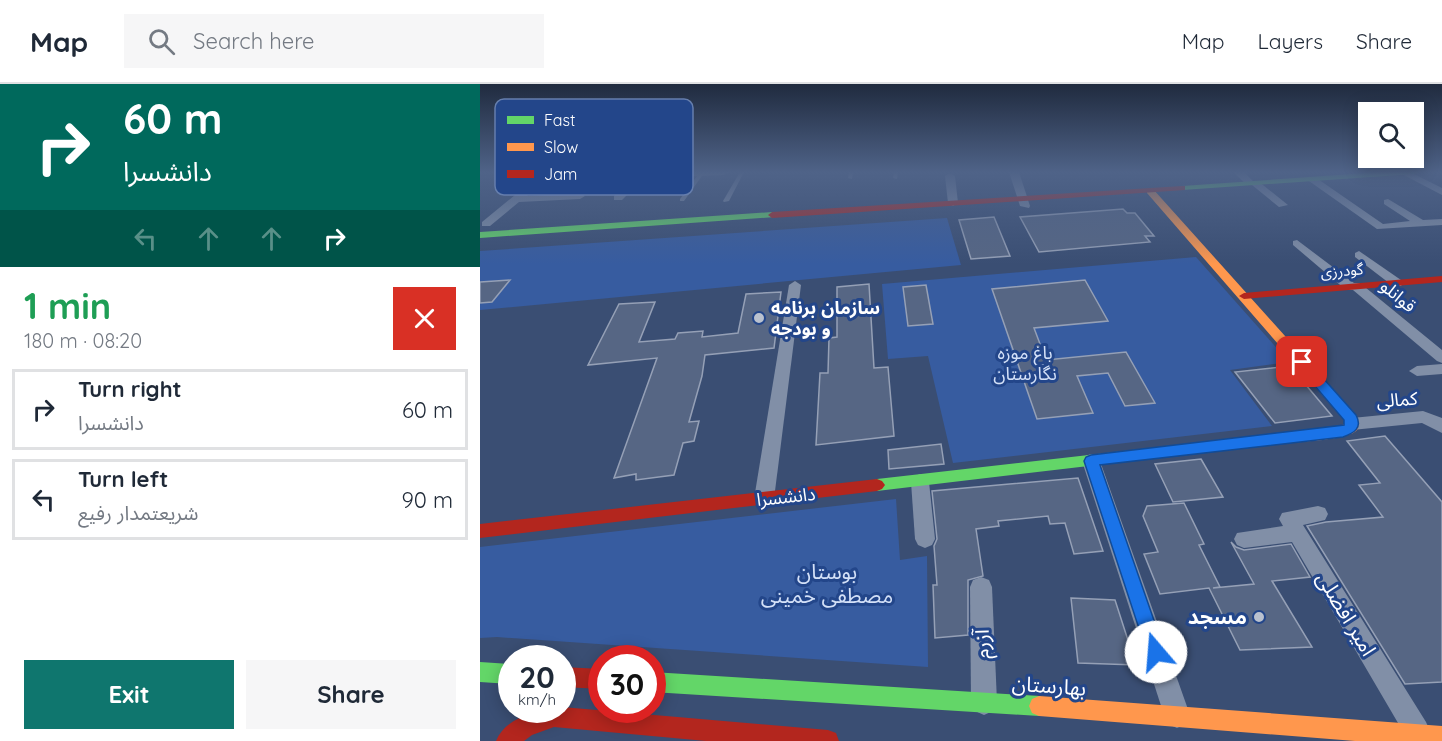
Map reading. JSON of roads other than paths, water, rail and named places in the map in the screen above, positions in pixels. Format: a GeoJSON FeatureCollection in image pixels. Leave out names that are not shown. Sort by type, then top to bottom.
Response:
{"type":"FeatureCollection","features":[{"type":"Feature","properties":{"kind":"street"},"geometry":{"type":"LineString","coordinates":[[483,230],[513,203]]}},
{"type":"Feature","properties":{"kind":"street"},"geometry":{"type":"LineString","coordinates":[[483,230],[977,203]]}},
{"type":"Feature","properties":{"kind":"street"},"geometry":{"type":"LineString","coordinates":[[480,243],[1015,203]]}},
{"type":"Feature","properties":{"kind":"street"},"geometry":{"type":"LineString","coordinates":[[1155,203],[1164,208]]}},
{"type":"Feature","properties":{"kind":"street"},"geometry":{"type":"LineString","coordinates":[[1160,203],[1345,411],[1347,427]]}},
{"type":"Feature","properties":{"kind":"street"},"geometry":{"type":"LineString","coordinates":[[1351,203],[1381,227],[1442,222]]}},
{"type":"Feature","properties":{"kind":"street"},"geometry":{"type":"LineString","coordinates":[[1389,203],[1421,224]]}},
{"type":"Feature","properties":{"kind":"street","name":"قوانلو"},"geometry":{"type":"LineString","coordinates":[[1297,243],[1442,358]]}},
{"type":"Feature","properties":{"kind":"street"},"geometry":{"type":"LineString","coordinates":[[1359,255],[1397,283]]}},
{"type":"Feature","properties":{"kind":"street","name":"گودرزی"},"geometry":{"type":"LineString","coordinates":[[1244,296],[1442,279]]}},
{"type":"Feature","properties":{"kind":"street"},"geometry":{"type":"LineString","coordinates":[[764,500],[795,285]]}},
{"type":"Feature","properties":{"kind":"street"},"geometry":{"type":"LineString","coordinates":[[1417,371],[1442,369]]}},
{"type":"Feature","properties":{"kind":"street","name":"کمالی"},"geometry":{"type":"LineString","coordinates":[[1347,427],[1423,417],[1435,421],[1442,427]]}},
{"type":"Feature","properties":{"kind":"street","name":"دانشسرا"},"geometry":{"type":"LineString","coordinates":[[480,531],[920,482],[1347,427]]}},
{"type":"Feature","properties":{"kind":"street"},"geometry":{"type":"LineString","coordinates":[[1091,461],[1177,716]]}},
{"type":"Feature","properties":{"kind":"street"},"geometry":{"type":"LineString","coordinates":[[920,482],[925,539]]}},
{"type":"Feature","properties":{"kind":"street"},"geometry":{"type":"LineString","coordinates":[[1244,539],[1298,533],[1289,519],[1318,514]]}},
{"type":"Feature","properties":{"kind":"street","name":"امیر افضلی"},"geometry":{"type":"LineString","coordinates":[[1298,533],[1419,735]]}},
{"type":"Feature","properties":{"kind":"street","name":"آزرم"},"geometry":{"type":"LineString","coordinates":[[981,587],[984,702]]}},
{"type":"Feature","properties":{"kind":"street"},"geometry":{"type":"LineString","coordinates":[[480,672],[498,673]]}},
{"type":"Feature","properties":{"kind":"street","name":"بهارستان"},"geometry":{"type":"LineString","coordinates":[[666,683],[984,702],[1442,736]]}},
{"type":"Feature","properties":{"kind":"street"},"geometry":{"type":"LineString","coordinates":[[507,741],[526,726],[554,717],[828,741]]}},
{"type":"Feature","properties":{"kind":"place","name":"سازمان برنامه و بودجه"},"geometry":{"type":"Point","coordinates":[759,318]}},
{"type":"Feature","properties":{"kind":"place","name":"مسجد"},"geometry":{"type":"Point","coordinates":[1259,617]}},
{"type":"Feature","properties":{"kind":"park label","name":"باغ موزه نگارستان"},"geometry":{"type":"Point","coordinates":[1025,363]}},
{"type":"Feature","properties":{"kind":"park label","name":"بوستان مصطفی خمینی"},"geometry":{"type":"Point","coordinates":[827,584]}}]}
